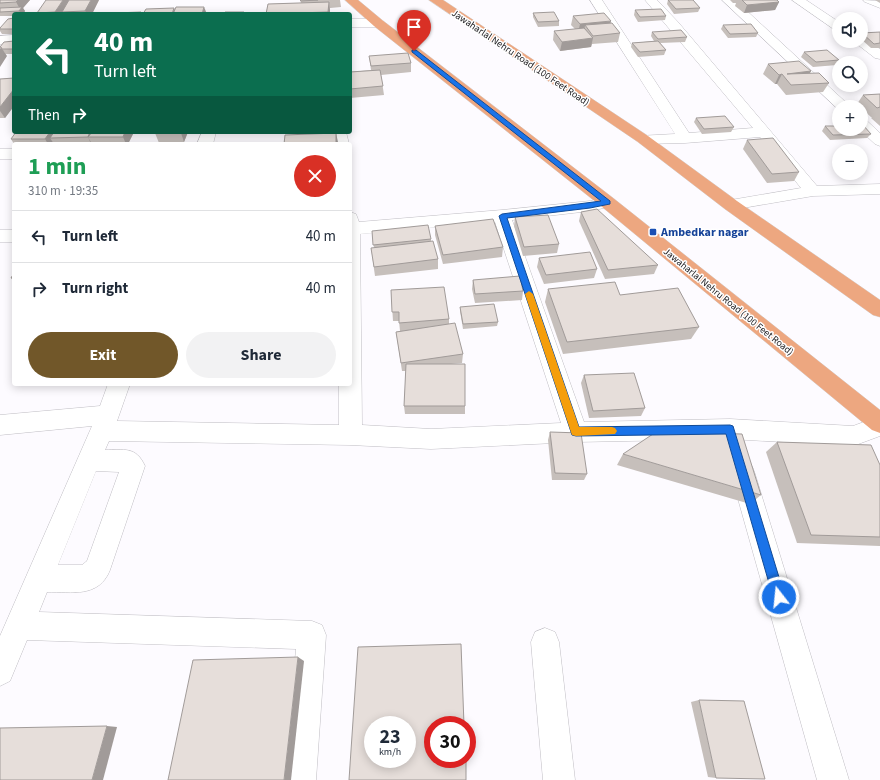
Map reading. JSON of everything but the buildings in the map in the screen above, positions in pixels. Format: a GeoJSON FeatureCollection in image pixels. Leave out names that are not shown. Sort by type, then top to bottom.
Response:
{"type":"FeatureCollection","features":[{"type":"Feature","properties":{"kind":"main road","name":"Jawaharlal Nehru Road (100 Feet Road)"},"geometry":{"type":"LineString","coordinates":[[351,0],[378,23],[607,202],[880,424]]}},
{"type":"Feature","properties":{"kind":"main road","name":"Jawaharlal Nehru Road (100 Feet Road)"},"geometry":{"type":"LineString","coordinates":[[434,0],[643,139],[731,205],[880,310]]}},
{"type":"Feature","properties":{"kind":"street"},"geometry":{"type":"LineString","coordinates":[[596,0],[685,138]]}},
{"type":"Feature","properties":{"kind":"street"},"geometry":{"type":"LineString","coordinates":[[651,0],[674,25],[813,192]]}},
{"type":"Feature","properties":{"kind":"street"},"geometry":{"type":"LineString","coordinates":[[728,0],[836,100]]}},
{"type":"Feature","properties":{"kind":"street"},"geometry":{"type":"LineString","coordinates":[[798,0],[832,22]]}},
{"type":"Feature","properties":{"kind":"street"},"geometry":{"type":"LineString","coordinates":[[870,0],[880,5]]}},
{"type":"Feature","properties":{"kind":"street"},"geometry":{"type":"LineString","coordinates":[[352,24],[378,23]]}},
{"type":"Feature","properties":{"kind":"street"},"geometry":{"type":"LineString","coordinates":[[0,40],[12,39]]}},
{"type":"Feature","properties":{"kind":"street"},"geometry":{"type":"LineString","coordinates":[[868,47],[880,55]]}},
{"type":"Feature","properties":{"kind":"street"},"geometry":{"type":"LineString","coordinates":[[868,130],[880,141]]}},
{"type":"Feature","properties":{"kind":"street"},"geometry":{"type":"LineString","coordinates":[[643,139],[685,138],[763,132]]}},
{"type":"Feature","properties":{"kind":"street"},"geometry":{"type":"LineString","coordinates":[[0,154],[12,154]]}},
{"type":"Feature","properties":{"kind":"street"},"geometry":{"type":"LineString","coordinates":[[731,205],[813,192],[880,189]]}},
{"type":"Feature","properties":{"kind":"street"},"geometry":{"type":"LineString","coordinates":[[352,225],[502,216],[590,206],[607,202]]}},
{"type":"Feature","properties":{"kind":"street"},"geometry":{"type":"LineString","coordinates":[[502,216],[576,432]]}},
{"type":"Feature","properties":{"kind":"street"},"geometry":{"type":"LineString","coordinates":[[0,236],[12,236]]}},
{"type":"Feature","properties":{"kind":"street"},"geometry":{"type":"LineString","coordinates":[[0,671],[119,386]]}},
{"type":"Feature","properties":{"kind":"street"},"geometry":{"type":"LineString","coordinates":[[350,386],[350,435]]}},
{"type":"Feature","properties":{"kind":"street"},"geometry":{"type":"LineString","coordinates":[[0,424],[105,423],[431,439],[576,432],[730,429],[853,436],[880,424]]}},
{"type":"Feature","properties":{"kind":"street"},"geometry":{"type":"LineString","coordinates":[[730,429],[833,780]]}},
{"type":"Feature","properties":{"kind":"street"},"geometry":{"type":"LineString","coordinates":[[39,579],[88,578],[97,570],[132,466],[129,461],[89,460]]}},
{"type":"Feature","properties":{"kind":"street"},"geometry":{"type":"LineString","coordinates":[[19,626],[312,635],[300,780]]}},
{"type":"Feature","properties":{"kind":"street"},"geometry":{"type":"LineString","coordinates":[[545,642],[558,780]]}},
{"type":"Feature","properties":{"kind":"slow traffic"},"geometry":{"type":"LineString","coordinates":[[529,294],[576,432],[612,431]]}},
{"type":"Feature","properties":{"kind":"place","name":"Ambedkar nagar"},"geometry":{"type":"Point","coordinates":[653,232]}},
{"type":"Feature","properties":{"kind":"route"},"geometry":{"type":"LineString","coordinates":[[414,51],[607,202],[590,206],[502,216],[576,432],[730,429],[779,597]]}}]}
